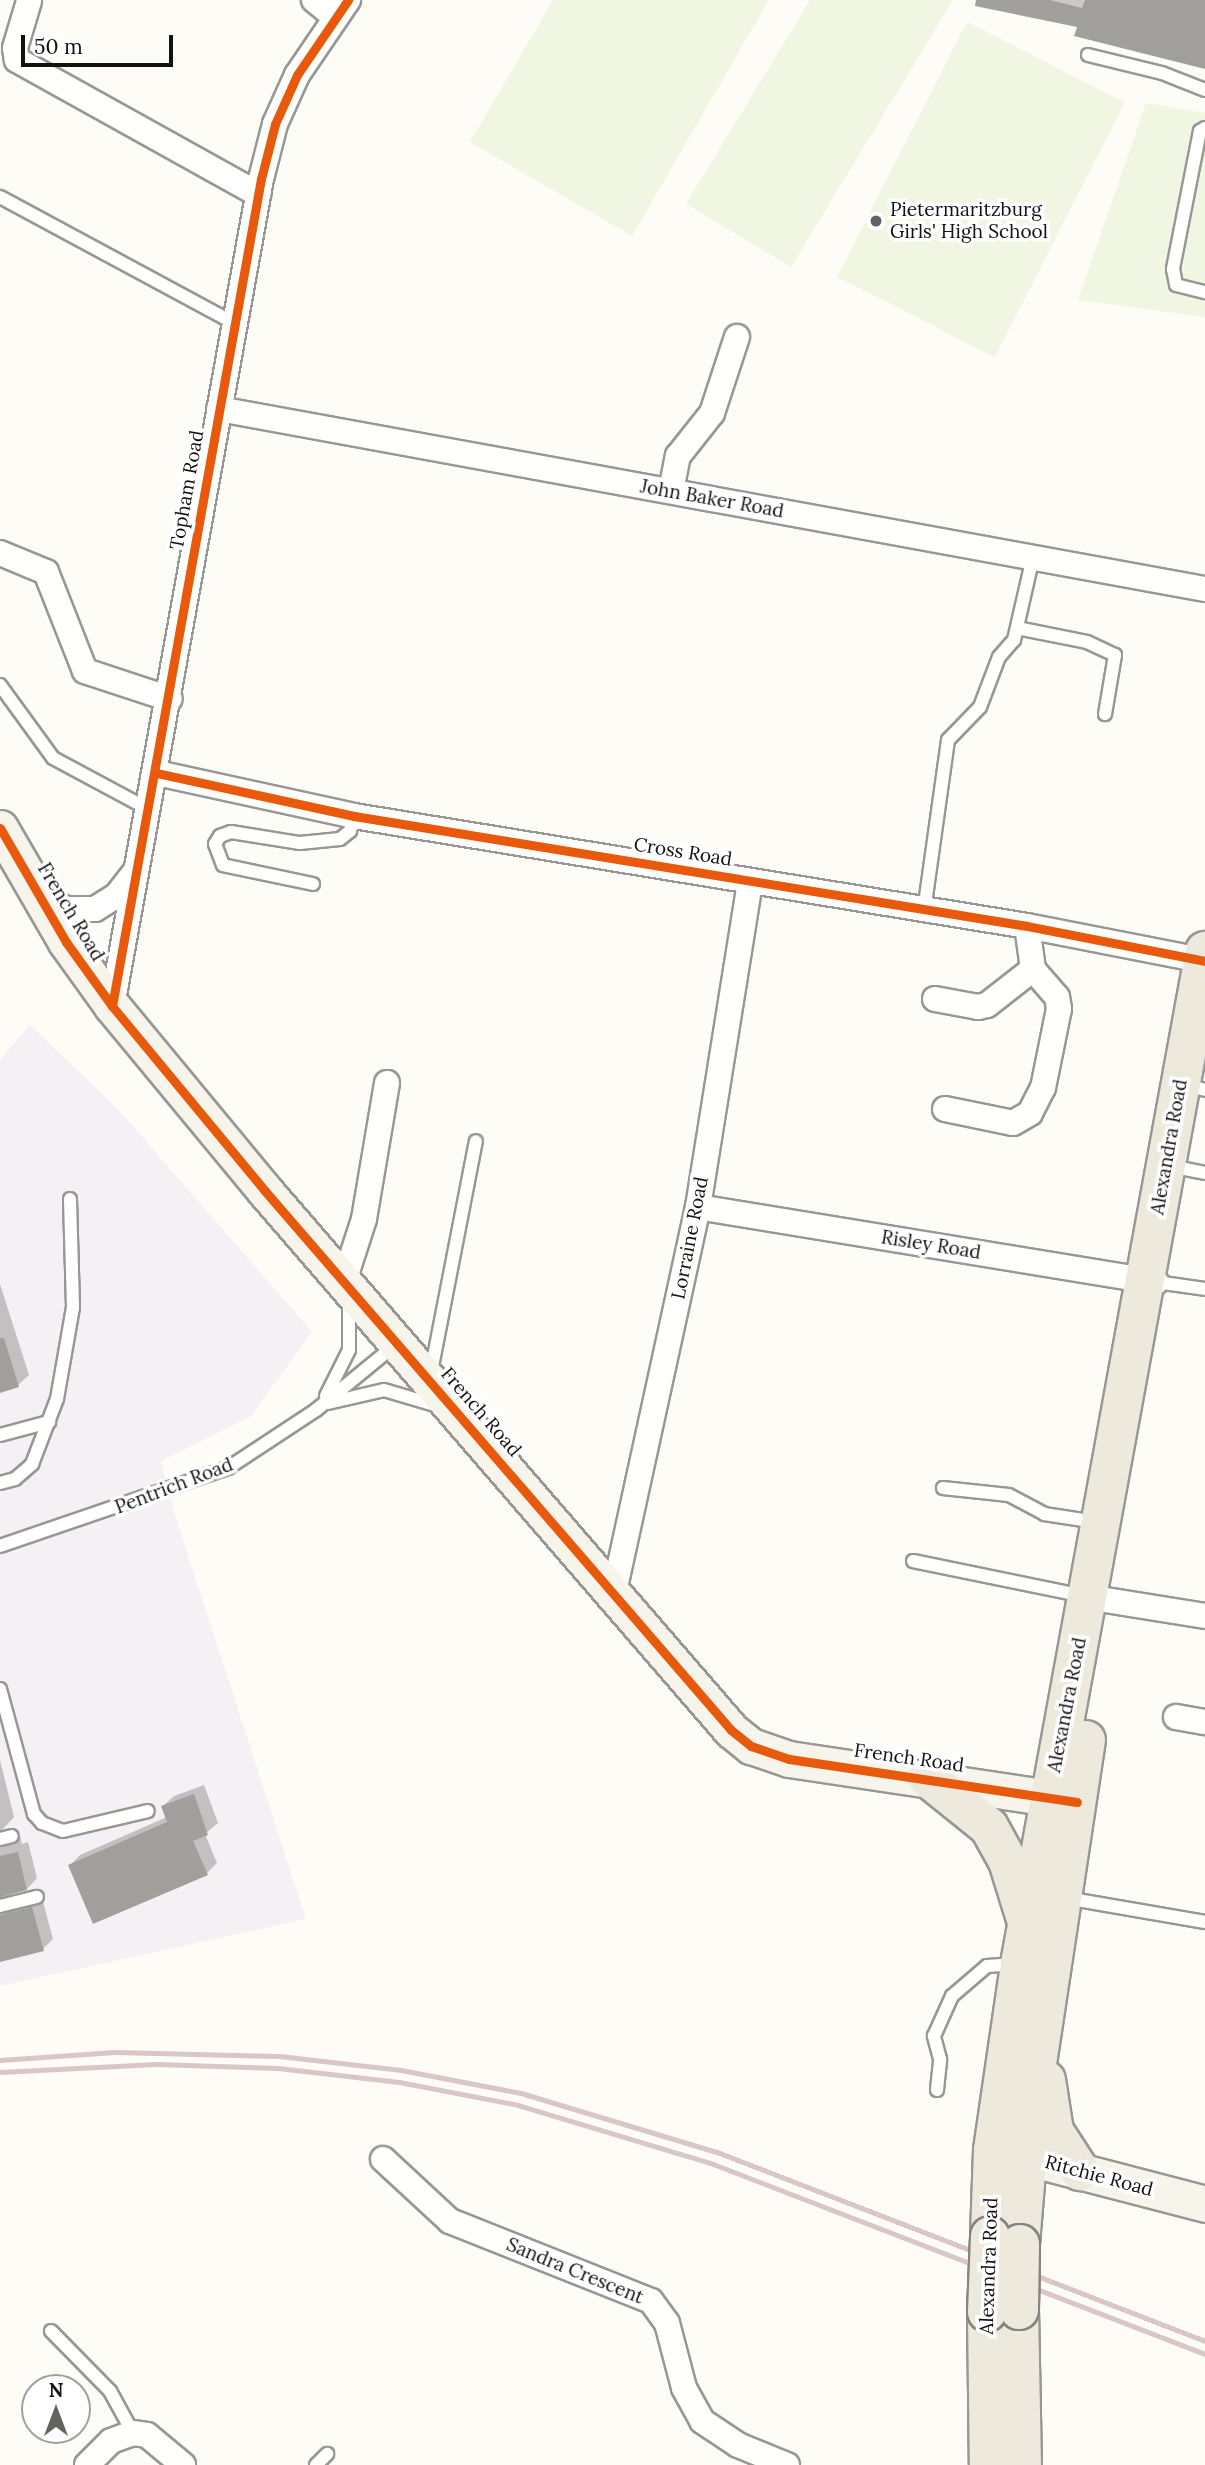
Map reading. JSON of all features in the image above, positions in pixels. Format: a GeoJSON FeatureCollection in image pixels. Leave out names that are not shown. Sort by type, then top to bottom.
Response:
{"type":"FeatureCollection","features":[{"type":"Feature","properties":{"kind":"main road","name":"Alexandra Road"},"geometry":{"type":"LineString","coordinates":[[989,2465],[1003,2311],[1020,1964],[1027,1924],[1063,1800],[1154,1282],[1195,1171],[1205,958]]}},
{"type":"Feature","properties":{"kind":"main road","name":"Alexandra Road"},"geometry":{"type":"LineString","coordinates":[[1098,1598],[1100,1522],[1198,1082]]}},
{"type":"Feature","properties":{"kind":"main road"},"geometry":{"type":"LineString","coordinates":[[928,1778],[989,1827],[1008,1861],[1027,1924]]}},
{"type":"Feature","properties":{"kind":"main road","name":"Alexandra Road"},"geometry":{"type":"LineString","coordinates":[[1009,2153],[1038,2055],[1062,1898],[1063,1800]]}},
{"type":"Feature","properties":{"kind":"main road"},"geometry":{"type":"LineString","coordinates":[[1038,2055],[1054,2131],[1080,2171]]}},
{"type":"Feature","properties":{"kind":"main road","name":"Alexandra Road"},"geometry":{"type":"LineString","coordinates":[[1003,2311],[1022,2465]]}},
{"type":"Feature","properties":{"kind":"street"},"geometry":{"type":"LineString","coordinates":[[314,0],[342,9]]}},
{"type":"Feature","properties":{"kind":"street"},"geometry":{"type":"LineString","coordinates":[[29,1],[15,48],[16,60],[258,194]]}},
{"type":"Feature","properties":{"kind":"street","name":"Topham Road"},"geometry":{"type":"LineString","coordinates":[[112,1006],[157,773],[258,194],[275,124],[297,75],[342,9]]}},
{"type":"Feature","properties":{"kind":"street"},"geometry":{"type":"LineString","coordinates":[[671,491],[678,456],[712,413],[737,337]]}},
{"type":"Feature","properties":{"kind":"street","name":"John Baker Road"},"geometry":{"type":"LineString","coordinates":[[219,408],[1205,589]]}},
{"type":"Feature","properties":{"kind":"street"},"geometry":{"type":"LineString","coordinates":[[0,553],[46,572],[85,671],[170,699]]}},
{"type":"Feature","properties":{"kind":"street","name":"Cross Road"},"geometry":{"type":"LineString","coordinates":[[157,773],[354,816],[924,912],[1027,926],[1205,958]]}},
{"type":"Feature","properties":{"kind":"street","name":"French Road"},"geometry":{"type":"LineString","coordinates":[[0,828],[38,894],[112,1006],[397,1343],[731,1730],[751,1746],[789,1759],[1063,1800]]}},
{"type":"Feature","properties":{"kind":"street"},"geometry":{"type":"LineString","coordinates":[[38,894],[66,909],[96,909],[117,895],[138,869]]}},
{"type":"Feature","properties":{"kind":"street","name":"Lorraine Road"},"geometry":{"type":"LineString","coordinates":[[614,1592],[698,1207],[750,881]]}},
{"type":"Feature","properties":{"kind":"street"},"geometry":{"type":"LineString","coordinates":[[945,1109],[1003,1124],[1022,1120],[1030,1113],[1043,1088],[1059,1009],[1057,997],[1033,969],[1027,926]]}},
{"type":"Feature","properties":{"kind":"street"},"geometry":{"type":"LineString","coordinates":[[935,999],[978,1007],[987,1005],[1033,969]]}},
{"type":"Feature","properties":{"kind":"street"},"geometry":{"type":"LineString","coordinates":[[344,1281],[364,1219],[387,1083]]}},
{"type":"Feature","properties":{"kind":"street","name":"Risley Road"},"geometry":{"type":"LineString","coordinates":[[698,1207],[1154,1282]]}},
{"type":"Feature","properties":{"kind":"street"},"geometry":{"type":"LineString","coordinates":[[1098,1598],[1205,1616]]}},
{"type":"Feature","properties":{"kind":"street"},"geometry":{"type":"LineString","coordinates":[[1176,1717],[1205,1722]]}},
{"type":"Feature","properties":{"kind":"street","name":"Ritchie Road"},"geometry":{"type":"LineString","coordinates":[[1009,2153],[1205,2204]]}},
{"type":"Feature","properties":{"kind":"street","name":"Sandra Crescent"},"geometry":{"type":"LineString","coordinates":[[383,2159],[450,2221],[651,2301],[667,2323],[684,2388],[702,2421],[738,2445],[787,2465]]}},
{"type":"Feature","properties":{"kind":"street"},"geometry":{"type":"LineString","coordinates":[[87,2465],[111,2441],[133,2433],[147,2435],[183,2465]]}},
{"type":"Feature","properties":{"kind":"lane"},"geometry":{"type":"LineString","coordinates":[[1088,55],[1162,73],[1205,90]]}},
{"type":"Feature","properties":{"kind":"lane"},"geometry":{"type":"LineString","coordinates":[[1205,128],[1200,131],[1173,269],[1176,285],[1205,292]]}},
{"type":"Feature","properties":{"kind":"lane"},"geometry":{"type":"LineString","coordinates":[[0,197],[234,323]]}},
{"type":"Feature","properties":{"kind":"lane"},"geometry":{"type":"LineString","coordinates":[[924,912],[948,740],[980,708],[999,657],[1014,640],[1033,557]]}},
{"type":"Feature","properties":{"kind":"lane"},"geometry":{"type":"LineString","coordinates":[[1017,628],[1087,642],[1115,655],[1105,713]]}},
{"type":"Feature","properties":{"kind":"lane"},"geometry":{"type":"LineString","coordinates":[[0,685],[54,758],[150,810]]}},
{"type":"Feature","properties":{"kind":"lane"},"geometry":{"type":"LineString","coordinates":[[313,884],[223,865],[215,844],[220,836],[231,832],[300,843],[340,839],[351,831],[354,816]]}},
{"type":"Feature","properties":{"kind":"lane"},"geometry":{"type":"LineString","coordinates":[[429,1380],[475,1142]]}},
{"type":"Feature","properties":{"kind":"lane"},"geometry":{"type":"LineString","coordinates":[[0,1483],[15,1479],[32,1464],[49,1422],[73,1307],[70,1199]]}},
{"type":"Feature","properties":{"kind":"lane"},"geometry":{"type":"LineString","coordinates":[[320,1407],[344,1368],[349,1350],[351,1309],[344,1281]]}},
{"type":"Feature","properties":{"kind":"lane"},"geometry":{"type":"LineString","coordinates":[[1154,1282],[1205,1289]]}},
{"type":"Feature","properties":{"kind":"lane","name":"Pentrich Road"},"geometry":{"type":"LineString","coordinates":[[0,1546],[228,1468],[320,1407],[397,1343]]}},
{"type":"Feature","properties":{"kind":"lane"},"geometry":{"type":"LineString","coordinates":[[320,1407],[393,1391],[464,1418]]}},
{"type":"Feature","properties":{"kind":"lane"},"geometry":{"type":"LineString","coordinates":[[0,1435],[49,1422]]}},
{"type":"Feature","properties":{"kind":"lane"},"geometry":{"type":"LineString","coordinates":[[943,1489],[1009,1495],[1044,1514],[1100,1522]]}},
{"type":"Feature","properties":{"kind":"lane"},"geometry":{"type":"LineString","coordinates":[[913,1561],[1098,1598]]}},
{"type":"Feature","properties":{"kind":"lane"},"geometry":{"type":"LineString","coordinates":[[0,1689],[34,1814],[42,1823],[63,1831],[148,1811]]}},
{"type":"Feature","properties":{"kind":"lane"},"geometry":{"type":"LineString","coordinates":[[0,1906],[37,1897]]}},
{"type":"Feature","properties":{"kind":"lane"},"geometry":{"type":"LineString","coordinates":[[1062,1898],[1205,1922]]}},
{"type":"Feature","properties":{"kind":"lane"},"geometry":{"type":"LineString","coordinates":[[937,2090],[940,2059],[934,2036],[952,1996],[987,1966],[1020,1964]]}},
{"type":"Feature","properties":{"kind":"lane"},"geometry":{"type":"LineString","coordinates":[[51,2331],[110,2391],[133,2433]]}},
{"type":"Feature","properties":{"kind":"lane"},"geometry":{"type":"LineString","coordinates":[[316,2465],[327,2454]]}},
{"type":"Feature","properties":{"kind":"shaded area"},"geometry":{"type":"Polygon","coordinates":[[[30,1025],[118,1109],[312,1332],[251,1416],[161,1461],[175,1515],[306,1919],[0,1986],[0,1060],[30,1025]]]}},
{"type":"Feature","properties":{"kind":"green space"},"geometry":{"type":"Polygon","coordinates":[[[553,0],[769,0],[632,236],[470,142],[553,0]]]}},
{"type":"Feature","properties":{"kind":"green space"},"geometry":{"type":"Polygon","coordinates":[[[810,0],[953,0],[791,267],[686,204],[810,0]]]}},
{"type":"Feature","properties":{"kind":"green space"},"geometry":{"type":"Polygon","coordinates":[[[967,22],[1125,102],[995,357],[837,277],[967,22]]]}},
{"type":"Feature","properties":{"kind":"green space"},"geometry":{"type":"Polygon","coordinates":[[[1146,103],[1205,113],[1205,317],[1078,300],[1146,103]]]}},
{"type":"Feature","properties":{"kind":"building"},"geometry":{"type":"Polygon","coordinates":[[[976,0],[1050,0],[1082,8],[1085,0],[1205,0],[1205,69],[1074,36],[1077,27],[975,6],[976,0]]]}},
{"type":"Feature","properties":{"kind":"building"},"geometry":{"type":"Polygon","coordinates":[[[0,1338],[4,1338],[19,1387],[0,1393],[0,1338]]]}},
{"type":"Feature","properties":{"kind":"building"},"geometry":{"type":"Polygon","coordinates":[[[194,1794],[208,1835],[193,1841],[208,1875],[93,1924],[68,1865],[167,1822],[161,1806],[194,1794]]]}},
{"type":"Feature","properties":{"kind":"building"},"geometry":{"type":"Polygon","coordinates":[[[18,1852],[27,1890],[0,1897],[0,1856],[18,1852]]]}},
{"type":"Feature","properties":{"kind":"building"},"geometry":{"type":"Polygon","coordinates":[[[32,1907],[44,1951],[0,1962],[0,1915],[32,1907]]]}},
{"type":"Feature","properties":{"kind":"railway"},"geometry":{"type":"LineString","coordinates":[[0,2060],[115,2052],[279,2056],[401,2070],[521,2093],[717,2152],[1205,2341]]}},
{"type":"Feature","properties":{"kind":"railway"},"geometry":{"type":"LineString","coordinates":[[0,2072],[156,2064],[278,2068],[399,2082],[518,2105],[713,2164],[1205,2354]]}},
{"type":"Feature","properties":{"kind":"cycle path"},"geometry":{"type":"LineString","coordinates":[[112,1006],[261,179],[275,124],[297,75],[348,0]]}},
{"type":"Feature","properties":{"kind":"cycle path"},"geometry":{"type":"LineString","coordinates":[[157,773],[354,816],[1027,926],[1205,961]]}},
{"type":"Feature","properties":{"kind":"cycle path"},"geometry":{"type":"LineString","coordinates":[[0,828],[66,942],[112,1006],[265,1191],[731,1730],[751,1746],[789,1759],[1077,1802]]}},
{"type":"Feature","properties":{"kind":"place","name":"Pietermaritzburg Girls' High School"},"geometry":{"type":"Point","coordinates":[876,221]}}]}
